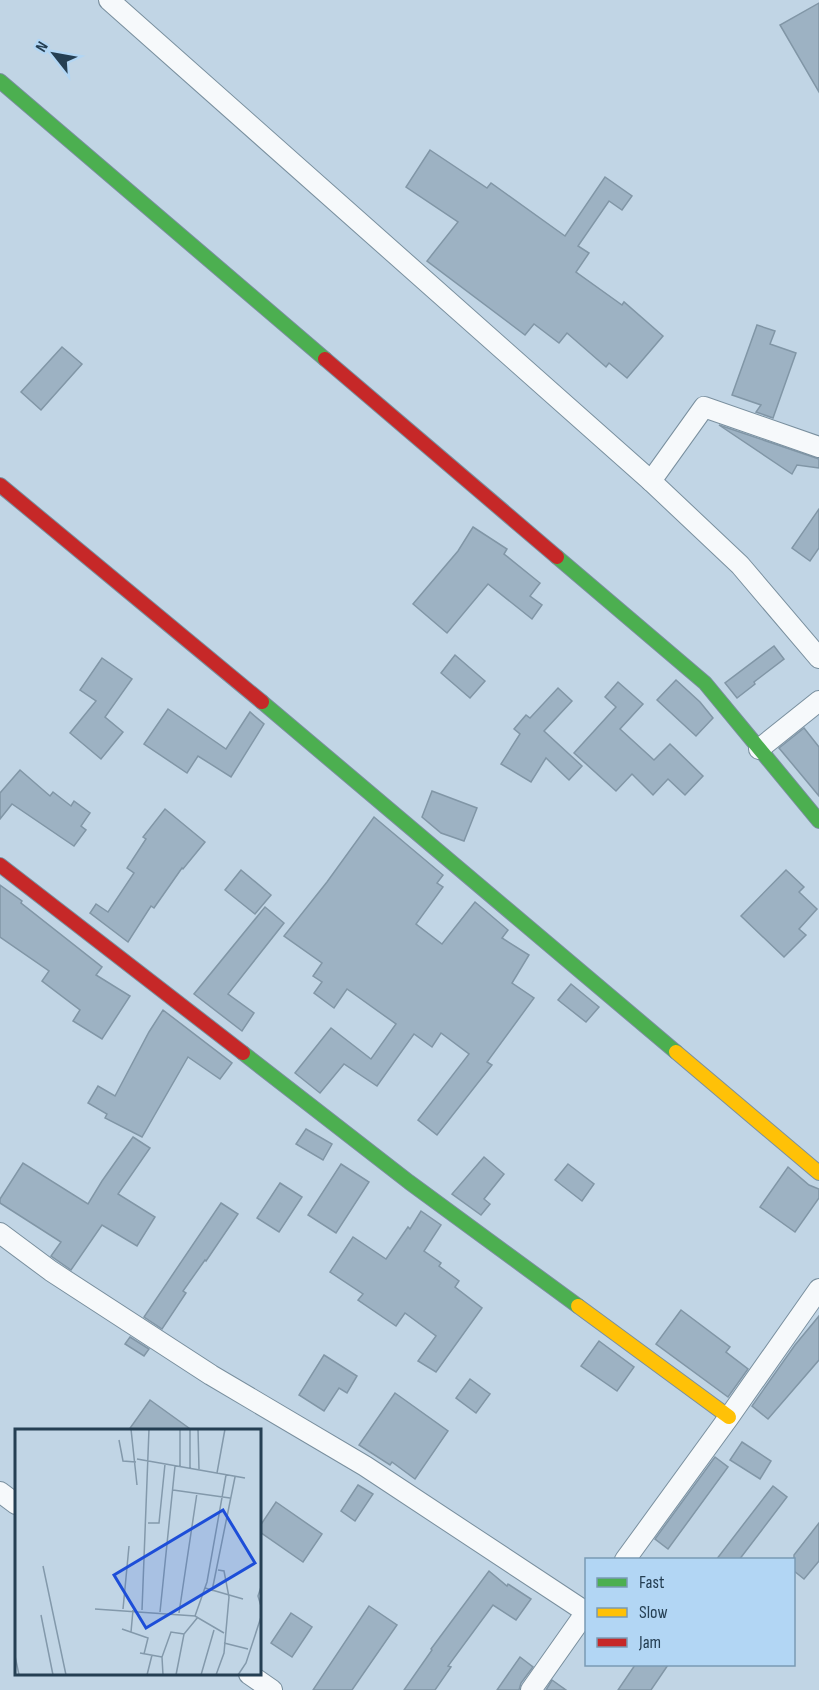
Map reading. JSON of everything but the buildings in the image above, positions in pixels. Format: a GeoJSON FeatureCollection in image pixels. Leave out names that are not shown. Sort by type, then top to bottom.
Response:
{"type":"FeatureCollection","features":[{"type":"Feature","properties":{"kind":"street"},"geometry":{"type":"LineString","coordinates":[[109,0],[651,481],[740,565],[819,658]]}},
{"type":"Feature","properties":{"kind":"street"},"geometry":{"type":"LineString","coordinates":[[0,81],[705,683],[819,821]]}},
{"type":"Feature","properties":{"kind":"street"},"geometry":{"type":"LineString","coordinates":[[651,481],[704,407],[819,447]]}},
{"type":"Feature","properties":{"kind":"street"},"geometry":{"type":"LineString","coordinates":[[0,485],[254,695],[819,1173]]}},
{"type":"Feature","properties":{"kind":"street"},"geometry":{"type":"LineString","coordinates":[[759,749],[819,701]]}},
{"type":"Feature","properties":{"kind":"street"},"geometry":{"type":"LineString","coordinates":[[0,865],[409,1182],[729,1417]]}},
{"type":"Feature","properties":{"kind":"street"},"geometry":{"type":"LineString","coordinates":[[0,1233],[51,1271],[211,1375],[365,1466],[585,1611]]}},
{"type":"Feature","properties":{"kind":"street"},"geometry":{"type":"LineString","coordinates":[[626,1558],[819,1289]]}},
{"type":"Feature","properties":{"kind":"street"},"geometry":{"type":"LineString","coordinates":[[0,1492],[15,1503]]}},
{"type":"Feature","properties":{"kind":"street"},"geometry":{"type":"LineString","coordinates":[[531,1690],[585,1613]]}},
{"type":"Feature","properties":{"kind":"street"},"geometry":{"type":"LineString","coordinates":[[250,1675],[272,1690]]}},
{"type":"Feature","properties":{"kind":"traffic: fast"},"geometry":{"type":"LineString","coordinates":[[0,81],[325,359]]}},
{"type":"Feature","properties":{"kind":"traffic: fast"},"geometry":{"type":"LineString","coordinates":[[557,557],[705,683],[819,821]]}},
{"type":"Feature","properties":{"kind":"traffic: fast"},"geometry":{"type":"LineString","coordinates":[[262,702],[676,1052]]}},
{"type":"Feature","properties":{"kind":"traffic: fast"},"geometry":{"type":"LineString","coordinates":[[243,1053],[409,1182],[578,1306]]}},
{"type":"Feature","properties":{"kind":"traffic: slow"},"geometry":{"type":"LineString","coordinates":[[676,1052],[819,1173]]}},
{"type":"Feature","properties":{"kind":"traffic: slow"},"geometry":{"type":"LineString","coordinates":[[578,1306],[729,1417]]}},
{"type":"Feature","properties":{"kind":"traffic: jam"},"geometry":{"type":"LineString","coordinates":[[325,359],[557,557]]}},
{"type":"Feature","properties":{"kind":"traffic: jam"},"geometry":{"type":"LineString","coordinates":[[0,485],[262,702]]}},
{"type":"Feature","properties":{"kind":"traffic: jam"},"geometry":{"type":"LineString","coordinates":[[0,865],[243,1053]]}}]}
